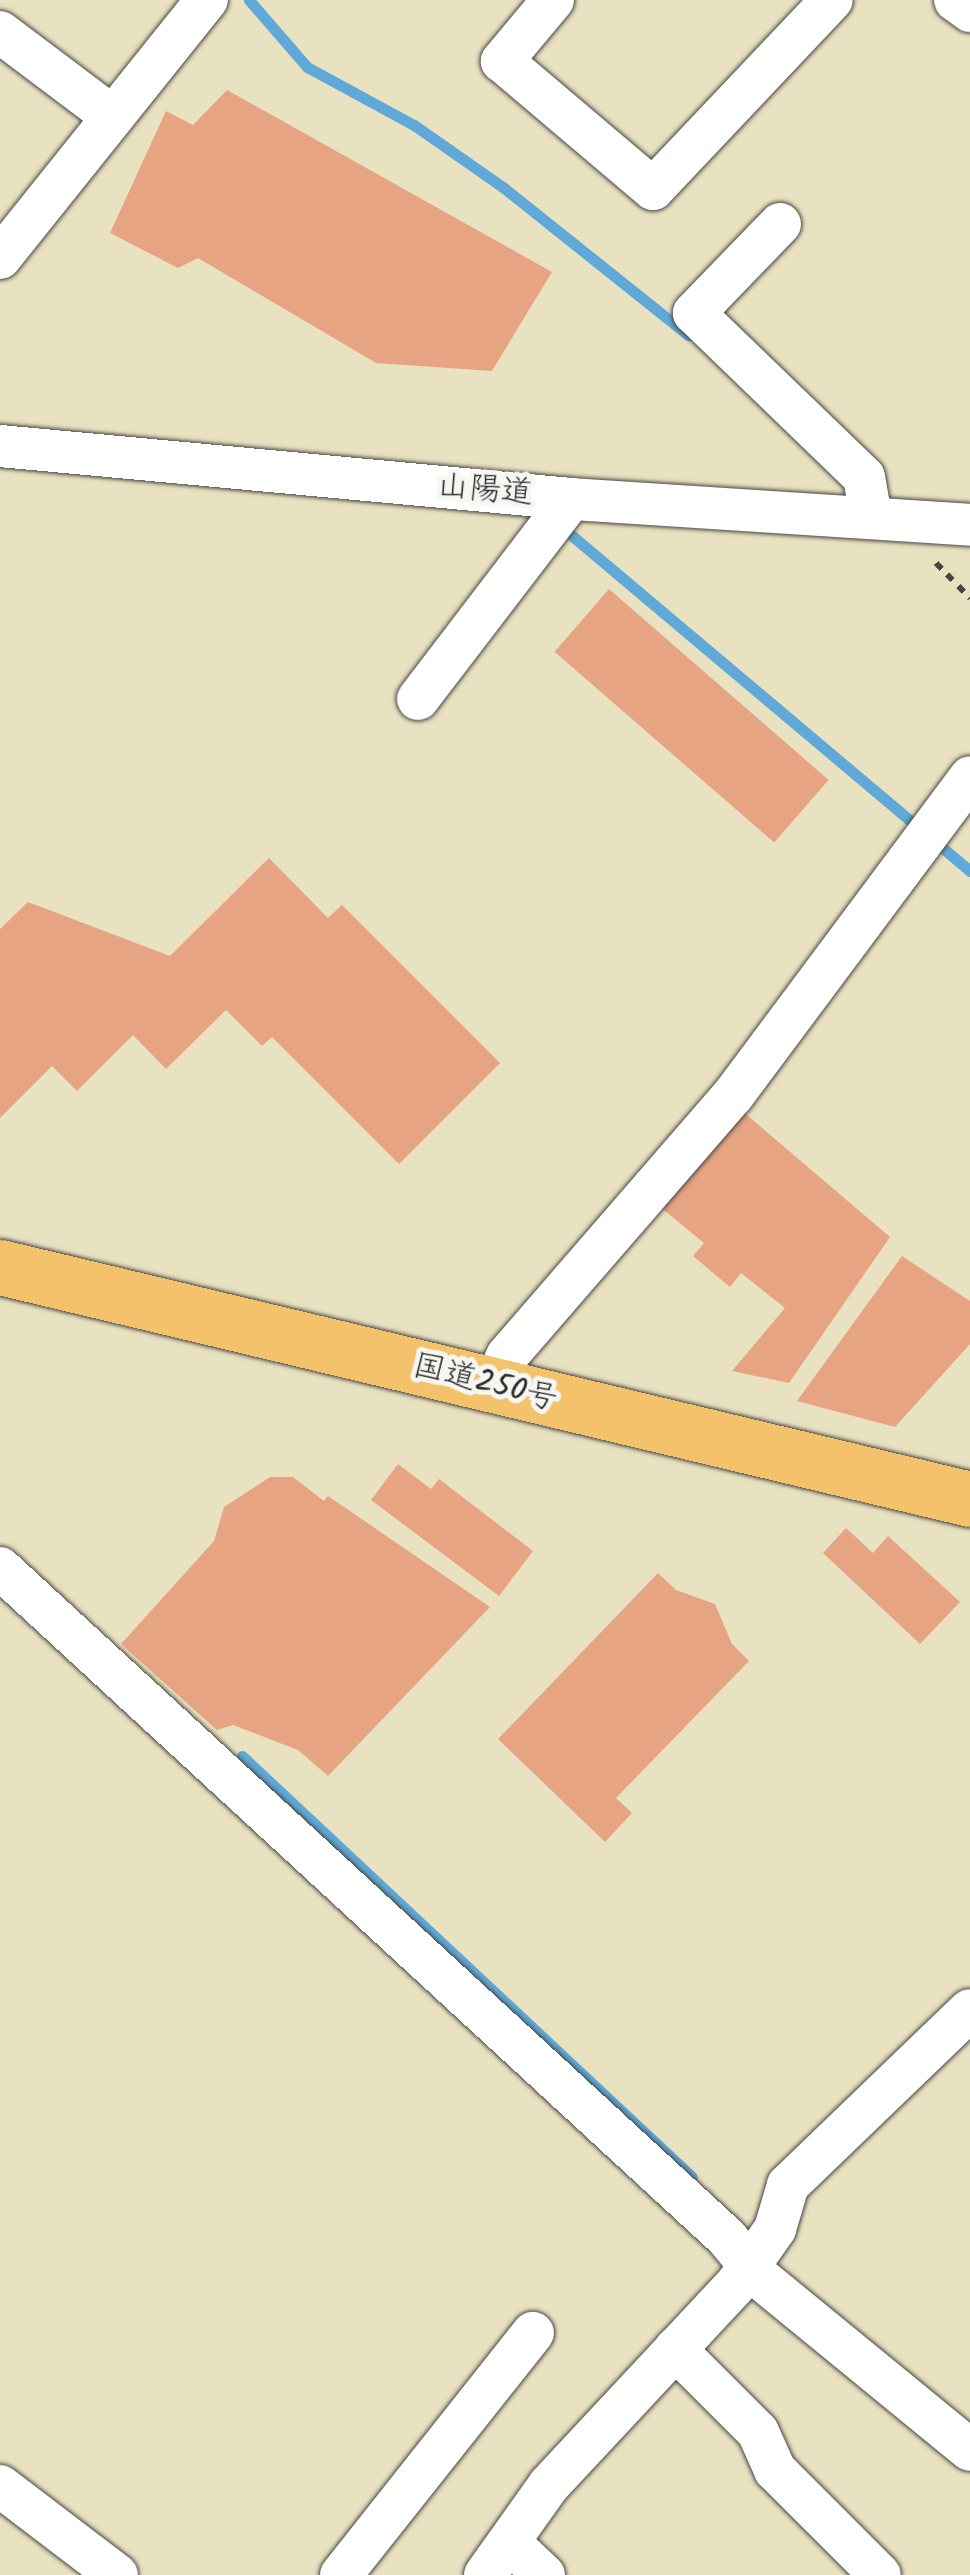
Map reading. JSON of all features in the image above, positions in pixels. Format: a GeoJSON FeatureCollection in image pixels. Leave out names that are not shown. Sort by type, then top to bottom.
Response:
{"type":"FeatureCollection","features":[{"type":"Feature","properties":{"kind":"highway","name":"国道250号"},"geometry":{"type":"LineString","coordinates":[[0,1266],[970,1499]]}},
{"type":"Feature","properties":{"kind":"street"},"geometry":{"type":"LineString","coordinates":[[0,258],[110,116],[207,0]]}},
{"type":"Feature","properties":{"kind":"street"},"geometry":{"type":"LineString","coordinates":[[552,0],[502,61],[653,189],[832,0]]}},
{"type":"Feature","properties":{"kind":"street"},"geometry":{"type":"LineString","coordinates":[[954,0],[970,11]]}},
{"type":"Feature","properties":{"kind":"street"},"geometry":{"type":"LineString","coordinates":[[0,32],[110,116]]}},
{"type":"Feature","properties":{"kind":"street"},"geometry":{"type":"LineString","coordinates":[[780,224],[694,312],[864,477],[870,517]]}},
{"type":"Feature","properties":{"kind":"street","name":"山陽道"},"geometry":{"type":"LineString","coordinates":[[0,446],[571,499],[970,525]]}},
{"type":"Feature","properties":{"kind":"street"},"geometry":{"type":"LineString","coordinates":[[418,699],[571,499]]}},
{"type":"Feature","properties":{"kind":"street"},"geometry":{"type":"LineString","coordinates":[[492,1386],[506,1356],[734,1094],[970,777]]}},
{"type":"Feature","properties":{"kind":"street"},"geometry":{"type":"LineString","coordinates":[[0,1568],[750,2263],[970,2450]]}},
{"type":"Feature","properties":{"kind":"street"},"geometry":{"type":"LineString","coordinates":[[544,2575],[497,2558],[549,2485],[750,2263],[776,2229],[788,2185],[970,2010]]}},
{"type":"Feature","properties":{"kind":"street"},"geometry":{"type":"LineString","coordinates":[[340,2575],[533,2333]]}},
{"type":"Feature","properties":{"kind":"street"},"geometry":{"type":"LineString","coordinates":[[674,2349],[758,2432],[775,2470],[880,2575]]}},
{"type":"Feature","properties":{"kind":"street"},"geometry":{"type":"LineString","coordinates":[[0,2486],[116,2575]]}},
{"type":"Feature","properties":{"kind":"building"},"geometry":{"type":"Polygon","coordinates":[[[227,90],[552,272],[492,371],[376,363],[198,258],[178,268],[110,233],[166,111],[193,125],[227,90]]]}},
{"type":"Feature","properties":{"kind":"building"},"geometry":{"type":"Polygon","coordinates":[[[609,589],[829,780],[774,843],[555,652],[609,589]]]}},
{"type":"Feature","properties":{"kind":"building"},"geometry":{"type":"Polygon","coordinates":[[[269,858],[328,918],[342,905],[500,1063],[399,1164],[272,1037],[262,1046],[226,1010],[166,1069],[133,1035],[77,1091],[52,1066],[0,1118],[0,929],[28,902],[170,956],[269,858]]]}},
{"type":"Feature","properties":{"kind":"building"},"geometry":{"type":"Polygon","coordinates":[[[741,1110],[890,1237],[789,1383],[732,1371],[785,1308],[741,1273],[730,1287],[693,1256],[704,1243],[659,1206],[741,1110]]]}},
{"type":"Feature","properties":{"kind":"building"},"geometry":{"type":"Polygon","coordinates":[[[902,1256],[970,1301],[970,1344],[895,1427],[797,1401],[902,1256]]]}},
{"type":"Feature","properties":{"kind":"building"},"geometry":{"type":"Polygon","coordinates":[[[398,1464],[431,1489],[439,1479],[533,1551],[499,1596],[371,1500],[398,1464]]]}},
{"type":"Feature","properties":{"kind":"building"},"geometry":{"type":"Polygon","coordinates":[[[270,1477],[293,1477],[324,1501],[328,1496],[490,1607],[328,1776],[298,1750],[233,1725],[217,1730],[121,1644],[214,1541],[224,1507],[270,1477]]]}},
{"type":"Feature","properties":{"kind":"building"},"geometry":{"type":"Polygon","coordinates":[[[846,1528],[873,1553],[888,1536],[960,1602],[920,1644],[823,1553],[846,1528]]]}},
{"type":"Feature","properties":{"kind":"building"},"geometry":{"type":"Polygon","coordinates":[[[658,1573],[676,1590],[715,1604],[732,1644],[749,1661],[616,1798],[632,1813],[605,1842],[498,1739],[658,1573]]]}},
{"type":"Feature","properties":{"kind":"waterway"},"geometry":{"type":"LineString","coordinates":[[249,0],[307,67],[414,125],[504,188],[688,335]]}},
{"type":"Feature","properties":{"kind":"waterway"},"geometry":{"type":"LineString","coordinates":[[570,534],[970,871]]}},
{"type":"Feature","properties":{"kind":"waterway"},"geometry":{"type":"LineString","coordinates":[[242,1756],[692,2177]]}}]}
